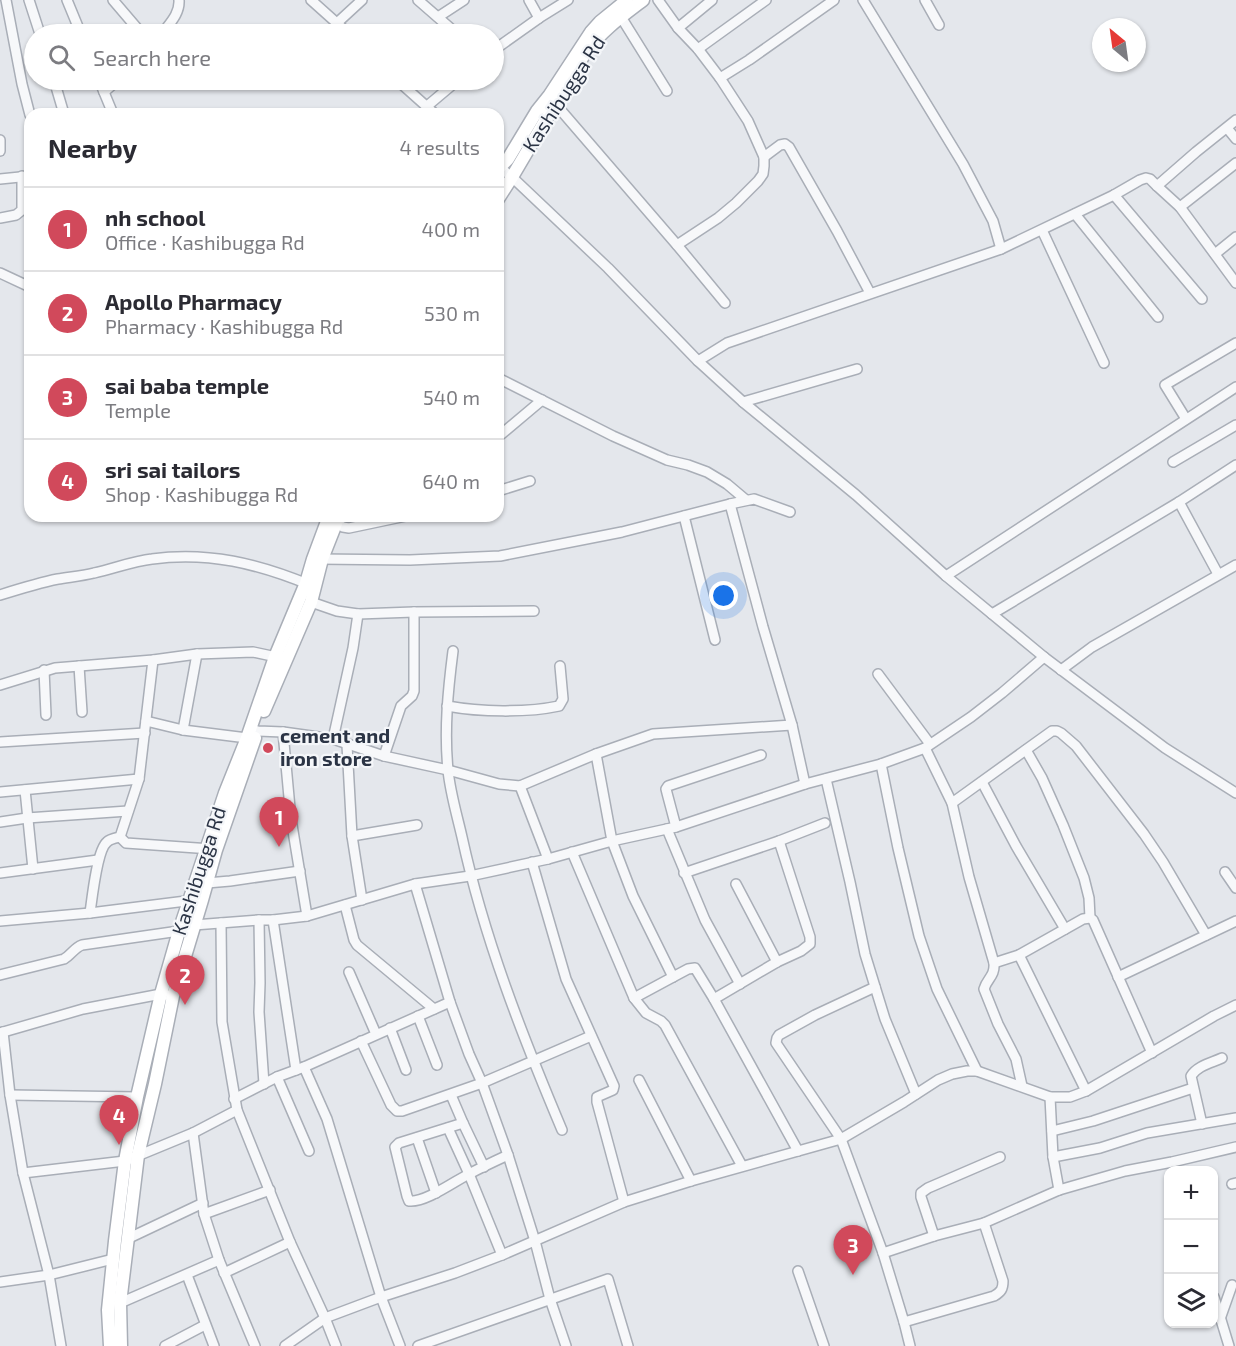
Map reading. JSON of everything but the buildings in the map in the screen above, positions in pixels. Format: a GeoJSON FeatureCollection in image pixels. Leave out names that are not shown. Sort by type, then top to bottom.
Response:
{"type":"FeatureCollection","features":[{"type":"Feature","properties":{"kind":"main road","name":"Kashibugga Rd"},"geometry":{"type":"LineString","coordinates":[[504,190],[591,32],[627,0]]}},
{"type":"Feature","properties":{"kind":"main road","name":"Kashibugga Rd"},"geometry":{"type":"LineString","coordinates":[[504,163],[537,111],[552,100],[595,40],[643,0]]}},
{"type":"Feature","properties":{"kind":"main road","name":"Kashibugga Rd"},"geometry":{"type":"LineString","coordinates":[[110,1346],[108,1310],[113,1259],[125,1161],[137,1096],[167,995],[194,925],[196,900],[225,793],[252,733],[310,585],[331,522]]}},
{"type":"Feature","properties":{"kind":"main road","name":"Kashibugga Rd"},"geometry":{"type":"LineString","coordinates":[[281,658],[311,602],[310,585]]}},
{"type":"Feature","properties":{"kind":"main road","name":"Kashibugga Rd"},"geometry":{"type":"LineString","coordinates":[[121,1346],[120,1303],[138,1155],[155,1084],[167,995],[179,931],[207,883],[211,849]]}},
{"type":"Feature","properties":{"kind":"street"},"geometry":{"type":"LineString","coordinates":[[6,0],[28,108]]}},
{"type":"Feature","properties":{"kind":"street"},"geometry":{"type":"LineString","coordinates":[[29,0],[37,24]]}},
{"type":"Feature","properties":{"kind":"street"},"geometry":{"type":"LineString","coordinates":[[67,0],[77,24]]}},
{"type":"Feature","properties":{"kind":"street"},"geometry":{"type":"LineString","coordinates":[[113,0],[133,24]]}},
{"type":"Feature","properties":{"kind":"street"},"geometry":{"type":"LineString","coordinates":[[169,24],[177,12],[179,0]]}},
{"type":"Feature","properties":{"kind":"street"},"geometry":{"type":"LineString","coordinates":[[311,0],[337,23],[362,0]]}},
{"type":"Feature","properties":{"kind":"street"},"geometry":{"type":"LineString","coordinates":[[418,0],[446,24]]}},
{"type":"Feature","properties":{"kind":"street"},"geometry":{"type":"LineString","coordinates":[[438,17],[464,0]]}},
{"type":"Feature","properties":{"kind":"street"},"geometry":{"type":"LineString","coordinates":[[529,0],[539,18]]}},
{"type":"Feature","properties":{"kind":"street"},"geometry":{"type":"LineString","coordinates":[[504,43],[568,0]]}},
{"type":"Feature","properties":{"kind":"street"},"geometry":{"type":"LineString","coordinates":[[658,0],[720,78],[748,121],[764,157],[765,166],[763,174],[746,194],[718,218],[677,244]]}},
{"type":"Feature","properties":{"kind":"street"},"geometry":{"type":"LineString","coordinates":[[678,28],[712,0]]}},
{"type":"Feature","properties":{"kind":"street"},"geometry":{"type":"LineString","coordinates":[[698,49],[766,0]]}},
{"type":"Feature","properties":{"kind":"street"},"geometry":{"type":"LineString","coordinates":[[720,78],[834,0]]}},
{"type":"Feature","properties":{"kind":"street"},"geometry":{"type":"LineString","coordinates":[[863,0],[963,164],[993,221],[1001,249]]}},
{"type":"Feature","properties":{"kind":"street"},"geometry":{"type":"LineString","coordinates":[[925,0],[939,25]]}},
{"type":"Feature","properties":{"kind":"street"},"geometry":{"type":"LineString","coordinates":[[621,17],[667,91]]}},
{"type":"Feature","properties":{"kind":"street"},"geometry":{"type":"LineString","coordinates":[[57,90],[62,108]]}},
{"type":"Feature","properties":{"kind":"street"},"geometry":{"type":"LineString","coordinates":[[106,90],[104,92],[111,108]]}},
{"type":"Feature","properties":{"kind":"street"},"geometry":{"type":"LineString","coordinates":[[408,90],[426,107],[446,90]]}},
{"type":"Feature","properties":{"kind":"street"},"geometry":{"type":"LineString","coordinates":[[552,100],[725,303]]}},
{"type":"Feature","properties":{"kind":"street"},"geometry":{"type":"LineString","coordinates":[[1157,186],[1236,120]]}},
{"type":"Feature","properties":{"kind":"street"},"geometry":{"type":"LineString","coordinates":[[1227,128],[1236,139]]}},
{"type":"Feature","properties":{"kind":"street"},"geometry":{"type":"LineString","coordinates":[[0,140],[0,151]]}},
{"type":"Feature","properties":{"kind":"street"},"geometry":{"type":"LineString","coordinates":[[764,157],[780,145],[785,144],[789,147],[870,293]]}},
{"type":"Feature","properties":{"kind":"street"},"geometry":{"type":"LineString","coordinates":[[1180,207],[1236,163]]}},
{"type":"Feature","properties":{"kind":"street"},"geometry":{"type":"LineString","coordinates":[[504,172],[608,268],[698,361],[743,402],[856,495],[946,576],[1060,670],[1165,748],[1236,793]]}},
{"type":"Feature","properties":{"kind":"street"},"geometry":{"type":"LineString","coordinates":[[0,179],[24,176]]}},
{"type":"Feature","properties":{"kind":"street"},"geometry":{"type":"LineString","coordinates":[[698,361],[727,343],[1001,249],[1146,178],[1150,179],[1180,207],[1234,277]]}},
{"type":"Feature","properties":{"kind":"street"},"geometry":{"type":"LineString","coordinates":[[0,218],[16,215],[22,210],[24,193]]}},
{"type":"Feature","properties":{"kind":"street"},"geometry":{"type":"LineString","coordinates":[[1114,195],[1202,299]]}},
{"type":"Feature","properties":{"kind":"street"},"geometry":{"type":"LineString","coordinates":[[1075,214],[1158,316]]}},
{"type":"Feature","properties":{"kind":"street"},"geometry":{"type":"LineString","coordinates":[[1042,230],[1104,363]]}},
{"type":"Feature","properties":{"kind":"street"},"geometry":{"type":"LineString","coordinates":[[1215,254],[1236,237]]}},
{"type":"Feature","properties":{"kind":"street"},"geometry":{"type":"LineString","coordinates":[[0,273],[24,285]]}},
{"type":"Feature","properties":{"kind":"street"},"geometry":{"type":"LineString","coordinates":[[1186,419],[1165,386],[1236,343]]}},
{"type":"Feature","properties":{"kind":"street"},"geometry":{"type":"LineString","coordinates":[[743,402],[857,369]]}},
{"type":"Feature","properties":{"kind":"street"},"geometry":{"type":"LineString","coordinates":[[504,381],[613,436],[667,460],[707,472],[727,484],[746,500]]}},
{"type":"Feature","properties":{"kind":"street"},"geometry":{"type":"LineString","coordinates":[[946,576],[1236,387]]}},
{"type":"Feature","properties":{"kind":"street"},"geometry":{"type":"LineString","coordinates":[[504,432],[542,400]]}},
{"type":"Feature","properties":{"kind":"street"},"geometry":{"type":"LineString","coordinates":[[1173,462],[1236,425]]}},
{"type":"Feature","properties":{"kind":"street"},"geometry":{"type":"LineString","coordinates":[[992,614],[1179,502],[1236,465]]}},
{"type":"Feature","properties":{"kind":"street"},"geometry":{"type":"LineString","coordinates":[[504,489],[530,481]]}},
{"type":"Feature","properties":{"kind":"street"},"geometry":{"type":"LineString","coordinates":[[317,559],[410,560],[500,556],[622,532],[754,499],[790,512]]}},
{"type":"Feature","properties":{"kind":"street"},"geometry":{"type":"LineString","coordinates":[[1179,502],[1218,574]]}},
{"type":"Feature","properties":{"kind":"street"},"geometry":{"type":"LineString","coordinates":[[730,504],[792,726],[805,784]]}},
{"type":"Feature","properties":{"kind":"street"},"geometry":{"type":"LineString","coordinates":[[684,516],[715,640]]}},
{"type":"Feature","properties":{"kind":"street"},"geometry":{"type":"LineString","coordinates":[[338,522],[349,528],[378,522]]}},
{"type":"Feature","properties":{"kind":"street"},"geometry":{"type":"LineString","coordinates":[[0,595],[23,587],[92,574],[150,559],[188,555],[212,557],[262,567],[310,585]]}},
{"type":"Feature","properties":{"kind":"street"},"geometry":{"type":"LineString","coordinates":[[1060,670],[1092,647],[1236,565]]}},
{"type":"Feature","properties":{"kind":"street"},"geometry":{"type":"LineString","coordinates":[[311,602],[358,614],[534,611]]}},
{"type":"Feature","properties":{"kind":"street"},"geometry":{"type":"LineString","coordinates":[[384,756],[401,706],[412,696],[414,690],[414,612]]}},
{"type":"Feature","properties":{"kind":"street"},"geometry":{"type":"LineString","coordinates":[[333,739],[358,614]]}},
{"type":"Feature","properties":{"kind":"street"},"geometry":{"type":"LineString","coordinates":[[453,651],[447,706],[448,770],[470,876],[500,969],[562,1130]]}},
{"type":"Feature","properties":{"kind":"street"},"geometry":{"type":"LineString","coordinates":[[0,685],[55,668],[197,654],[253,652],[281,658]]}},
{"type":"Feature","properties":{"kind":"street"},"geometry":{"type":"LineString","coordinates":[[183,730],[197,654]]}},
{"type":"Feature","properties":{"kind":"street"},"geometry":{"type":"LineString","coordinates":[[0,975],[64,959],[82,945],[179,931],[194,925],[308,916],[415,884],[470,876],[672,828],[805,784],[881,764],[927,746],[971,717],[1044,657]]}},
{"type":"Feature","properties":{"kind":"street"},"geometry":{"type":"LineString","coordinates":[[90,913],[98,860],[106,843],[120,837],[139,779],[153,660]]}},
{"type":"Feature","properties":{"kind":"street"},"geometry":{"type":"LineString","coordinates":[[79,666],[82,712]]}},
{"type":"Feature","properties":{"kind":"street"},"geometry":{"type":"LineString","coordinates":[[447,706],[466,709],[521,710],[559,706],[563,699],[560,666]]}},
{"type":"Feature","properties":{"kind":"street"},"geometry":{"type":"LineString","coordinates":[[44,670],[46,715]]}},
{"type":"Feature","properties":{"kind":"street"},"geometry":{"type":"LineString","coordinates":[[878,674],[927,746],[952,803],[969,877],[994,963],[994,973],[985,984],[984,989],[998,1024],[1016,1059],[1023,1086]]}},
{"type":"Feature","properties":{"kind":"street"},"geometry":{"type":"LineString","coordinates":[[146,721],[183,730],[283,732],[333,739],[384,756],[499,784],[520,786],[596,754],[653,734],[792,726]]}},
{"type":"Feature","properties":{"kind":"street"},"geometry":{"type":"LineString","coordinates":[[952,803],[1052,731],[1061,733],[1076,746],[1144,834],[1206,935]]}},
{"type":"Feature","properties":{"kind":"street"},"geometry":{"type":"LineString","coordinates":[[283,732],[291,819],[308,916]]}},
{"type":"Feature","properties":{"kind":"street"},"geometry":{"type":"LineString","coordinates":[[0,742],[145,733]]}},
{"type":"Feature","properties":{"kind":"street"},"geometry":{"type":"LineString","coordinates":[[347,745],[352,836],[362,900]]}},
{"type":"Feature","properties":{"kind":"street"},"geometry":{"type":"LineString","coordinates":[[1026,750],[1064,825],[1084,878],[1089,898],[1090,918],[1093,920],[1152,1053]]}},
{"type":"Feature","properties":{"kind":"street"},"geometry":{"type":"LineString","coordinates":[[596,754],[612,841],[633,896],[673,977]]}},
{"type":"Feature","properties":{"kind":"street"},"geometry":{"type":"LineString","coordinates":[[741,984],[705,920],[684,873],[672,828],[666,789],[668,786],[761,755]]}},
{"type":"Feature","properties":{"kind":"street"},"geometry":{"type":"LineString","coordinates":[[881,764],[919,936],[937,989],[977,1071]]}},
{"type":"Feature","properties":{"kind":"street"},"geometry":{"type":"LineString","coordinates":[[0,792],[139,779]]}},
{"type":"Feature","properties":{"kind":"street"},"geometry":{"type":"LineString","coordinates":[[826,779],[865,954],[885,1019],[916,1094]]}},
{"type":"Feature","properties":{"kind":"street"},"geometry":{"type":"LineString","coordinates":[[982,782],[1016,846],[1065,929]]}},
{"type":"Feature","properties":{"kind":"street"},"geometry":{"type":"LineString","coordinates":[[520,786],[548,859]]}},
{"type":"Feature","properties":{"kind":"street"},"geometry":{"type":"LineString","coordinates":[[24,790],[33,869]]}},
{"type":"Feature","properties":{"kind":"street"},"geometry":{"type":"LineString","coordinates":[[0,822],[128,811]]}},
{"type":"Feature","properties":{"kind":"street"},"geometry":{"type":"LineString","coordinates":[[684,873],[825,823]]}},
{"type":"Feature","properties":{"kind":"street"},"geometry":{"type":"LineString","coordinates":[[352,836],[417,825]]}},
{"type":"Feature","properties":{"kind":"street"},"geometry":{"type":"LineString","coordinates":[[120,837],[126,843],[211,849]]}},
{"type":"Feature","properties":{"kind":"street"},"geometry":{"type":"LineString","coordinates":[[714,999],[810,944],[811,941],[778,841]]}},
{"type":"Feature","properties":{"kind":"street"},"geometry":{"type":"LineString","coordinates":[[572,852],[634,998],[641,1009],[665,1025],[742,1166]]}},
{"type":"Feature","properties":{"kind":"street"},"geometry":{"type":"LineString","coordinates":[[0,873],[98,860]]}},
{"type":"Feature","properties":{"kind":"street"},"geometry":{"type":"LineString","coordinates":[[532,862],[566,979],[614,1086],[614,1090],[597,1097],[597,1102],[624,1202]]}},
{"type":"Feature","properties":{"kind":"street"},"geometry":{"type":"LineString","coordinates":[[207,883],[300,870]]}},
{"type":"Feature","properties":{"kind":"street"},"geometry":{"type":"LineString","coordinates":[[1225,872],[1236,888]]}},
{"type":"Feature","properties":{"kind":"street"},"geometry":{"type":"LineString","coordinates":[[415,884],[450,1002],[508,1155],[566,1346]]}},
{"type":"Feature","properties":{"kind":"street"},"geometry":{"type":"LineString","coordinates":[[736,884],[777,962]]}},
{"type":"Feature","properties":{"kind":"street"},"geometry":{"type":"LineString","coordinates":[[0,921],[196,900]]}},
{"type":"Feature","properties":{"kind":"street"},"geometry":{"type":"LineString","coordinates":[[345,905],[354,940],[360,949],[434,1009]]}},
{"type":"Feature","properties":{"kind":"street"},"geometry":{"type":"LineString","coordinates":[[994,963],[1019,955],[1083,919],[1090,918]]}},
{"type":"Feature","properties":{"kind":"street"},"geometry":{"type":"LineString","coordinates":[[260,920],[259,1012],[264,1084]]}},
{"type":"Feature","properties":{"kind":"street"},"geometry":{"type":"LineString","coordinates":[[273,920],[300,1069],[327,1119],[381,1297],[400,1346]]}},
{"type":"Feature","properties":{"kind":"street"},"geometry":{"type":"LineString","coordinates":[[1118,977],[1236,921]]}},
{"type":"Feature","properties":{"kind":"street"},"geometry":{"type":"LineString","coordinates":[[221,923],[222,1022],[234,1099],[290,1242],[336,1346]]}},
{"type":"Feature","properties":{"kind":"street"},"geometry":{"type":"LineString","coordinates":[[1019,955],[1086,1091]]}},
{"type":"Feature","properties":{"kind":"street"},"geometry":{"type":"LineString","coordinates":[[634,998],[688,969],[695,968],[798,1151]]}},
{"type":"Feature","properties":{"kind":"street"},"geometry":{"type":"LineString","coordinates":[[349,972],[376,1034]]}},
{"type":"Feature","properties":{"kind":"street"},"geometry":{"type":"LineString","coordinates":[[875,987],[779,1035],[776,1043],[841,1139],[883,1253],[910,1346]]}},
{"type":"Feature","properties":{"kind":"street"},"geometry":{"type":"LineString","coordinates":[[61,1346],[49,1275],[23,1173],[2,1032],[83,1008],[167,995]]}},
{"type":"Feature","properties":{"kind":"street"},"geometry":{"type":"LineString","coordinates":[[234,1099],[278,1077],[450,1002]]}},
{"type":"Feature","properties":{"kind":"street"},"geometry":{"type":"LineString","coordinates":[[285,1346],[325,1318],[502,1255],[624,1202],[841,1139],[938,1080],[952,1074],[977,1071],[1023,1086],[1031,1091],[1050,1096],[1070,1097],[1086,1091],[1236,1005]]}},
{"type":"Feature","properties":{"kind":"street"},"geometry":{"type":"LineString","coordinates":[[418,1016],[437,1065]]}},
{"type":"Feature","properties":{"kind":"street"},"geometry":{"type":"LineString","coordinates":[[390,1028],[406,1070]]}},
{"type":"Feature","properties":{"kind":"street"},"geometry":{"type":"LineString","coordinates":[[361,1041],[391,1105],[397,1111],[402,1111],[482,1083],[591,1036]]}},
{"type":"Feature","properties":{"kind":"street"},"geometry":{"type":"LineString","coordinates":[[1202,1124],[1191,1076],[1198,1069],[1222,1058]]}},
{"type":"Feature","properties":{"kind":"street"},"geometry":{"type":"LineString","coordinates":[[278,1077],[309,1151]]}},
{"type":"Feature","properties":{"kind":"street"},"geometry":{"type":"LineString","coordinates":[[639,1080],[690,1181]]}},
{"type":"Feature","properties":{"kind":"street"},"geometry":{"type":"LineString","coordinates":[[1052,1131],[1093,1121],[1193,1088]]}},
{"type":"Feature","properties":{"kind":"street"},"geometry":{"type":"LineString","coordinates":[[10,1095],[137,1096]]}},
{"type":"Feature","properties":{"kind":"street"},"geometry":{"type":"LineString","coordinates":[[451,1095],[484,1167]]}},
{"type":"Feature","properties":{"kind":"street"},"geometry":{"type":"LineString","coordinates":[[1050,1096],[1053,1157],[1059,1190]]}},
{"type":"Feature","properties":{"kind":"street"},"geometry":{"type":"LineString","coordinates":[[23,1173],[125,1161],[193,1133],[237,1110]]}},
{"type":"Feature","properties":{"kind":"street"},"geometry":{"type":"LineString","coordinates":[[1053,1157],[1100,1148],[1147,1133],[1236,1118]]}},
{"type":"Feature","properties":{"kind":"street"},"geometry":{"type":"LineString","coordinates":[[463,1123],[399,1143],[395,1147],[409,1201],[416,1202],[436,1193],[508,1155]]}},
{"type":"Feature","properties":{"kind":"street"},"geometry":{"type":"LineString","coordinates":[[448,1128],[502,1255]]}},
{"type":"Feature","properties":{"kind":"street"},"geometry":{"type":"LineString","coordinates":[[193,1133],[204,1214],[224,1273],[255,1346]]}},
{"type":"Feature","properties":{"kind":"street"},"geometry":{"type":"LineString","coordinates":[[417,1138],[436,1193]]}},
{"type":"Feature","properties":{"kind":"street"},"geometry":{"type":"LineString","coordinates":[[1173,1166],[1236,1147]]}},
{"type":"Feature","properties":{"kind":"street"},"geometry":{"type":"LineString","coordinates":[[934,1236],[921,1193],[1000,1157]]}},
{"type":"Feature","properties":{"kind":"street"},"geometry":{"type":"LineString","coordinates":[[883,1253],[984,1222],[1059,1190],[1125,1171],[1164,1167]]}},
{"type":"Feature","properties":{"kind":"street"},"geometry":{"type":"LineString","coordinates":[[204,1214],[270,1190]]}},
{"type":"Feature","properties":{"kind":"street"},"geometry":{"type":"LineString","coordinates":[[127,1239],[203,1203]]}},
{"type":"Feature","properties":{"kind":"street"},"geometry":{"type":"LineString","coordinates":[[904,1322],[1001,1292],[1004,1281],[984,1222]]}},
{"type":"Feature","properties":{"kind":"street"},"geometry":{"type":"LineString","coordinates":[[224,1273],[290,1242]]}},
{"type":"Feature","properties":{"kind":"street"},"geometry":{"type":"LineString","coordinates":[[0,1282],[49,1275],[113,1259]]}},
{"type":"Feature","properties":{"kind":"street"},"geometry":{"type":"LineString","coordinates":[[120,1303],[219,1260]]}},
{"type":"Feature","properties":{"kind":"street"},"geometry":{"type":"LineString","coordinates":[[798,1271],[824,1346]]}},
{"type":"Feature","properties":{"kind":"street"},"geometry":{"type":"LineString","coordinates":[[187,1275],[214,1346]]}},
{"type":"Feature","properties":{"kind":"street"},"geometry":{"type":"LineString","coordinates":[[418,1346],[608,1279],[628,1346]]}},
{"type":"Feature","properties":{"kind":"street"},"geometry":{"type":"LineString","coordinates":[[1220,1319],[1232,1285]]}},
{"type":"Feature","properties":{"kind":"street"},"geometry":{"type":"LineString","coordinates":[[1218,1311],[1229,1346]]}},
{"type":"Feature","properties":{"kind":"street"},"geometry":{"type":"LineString","coordinates":[[165,1346],[205,1325]]}},
{"type":"Feature","properties":{"kind":"place","name":"cement and iron store"},"geometry":{"type":"Point","coordinates":[268,748]}},
{"type":"Feature","properties":{"kind":"place","name":"nh school"},"geometry":{"type":"Point","coordinates":[279,847]}},
{"type":"Feature","properties":{"kind":"place","name":"Apollo Pharmacy"},"geometry":{"type":"Point","coordinates":[185,1005]}},
{"type":"Feature","properties":{"kind":"place","name":"sri sai tailors"},"geometry":{"type":"Point","coordinates":[119,1145]}},
{"type":"Feature","properties":{"kind":"place","name":"sai baba temple"},"geometry":{"type":"Point","coordinates":[853,1275]}}]}
